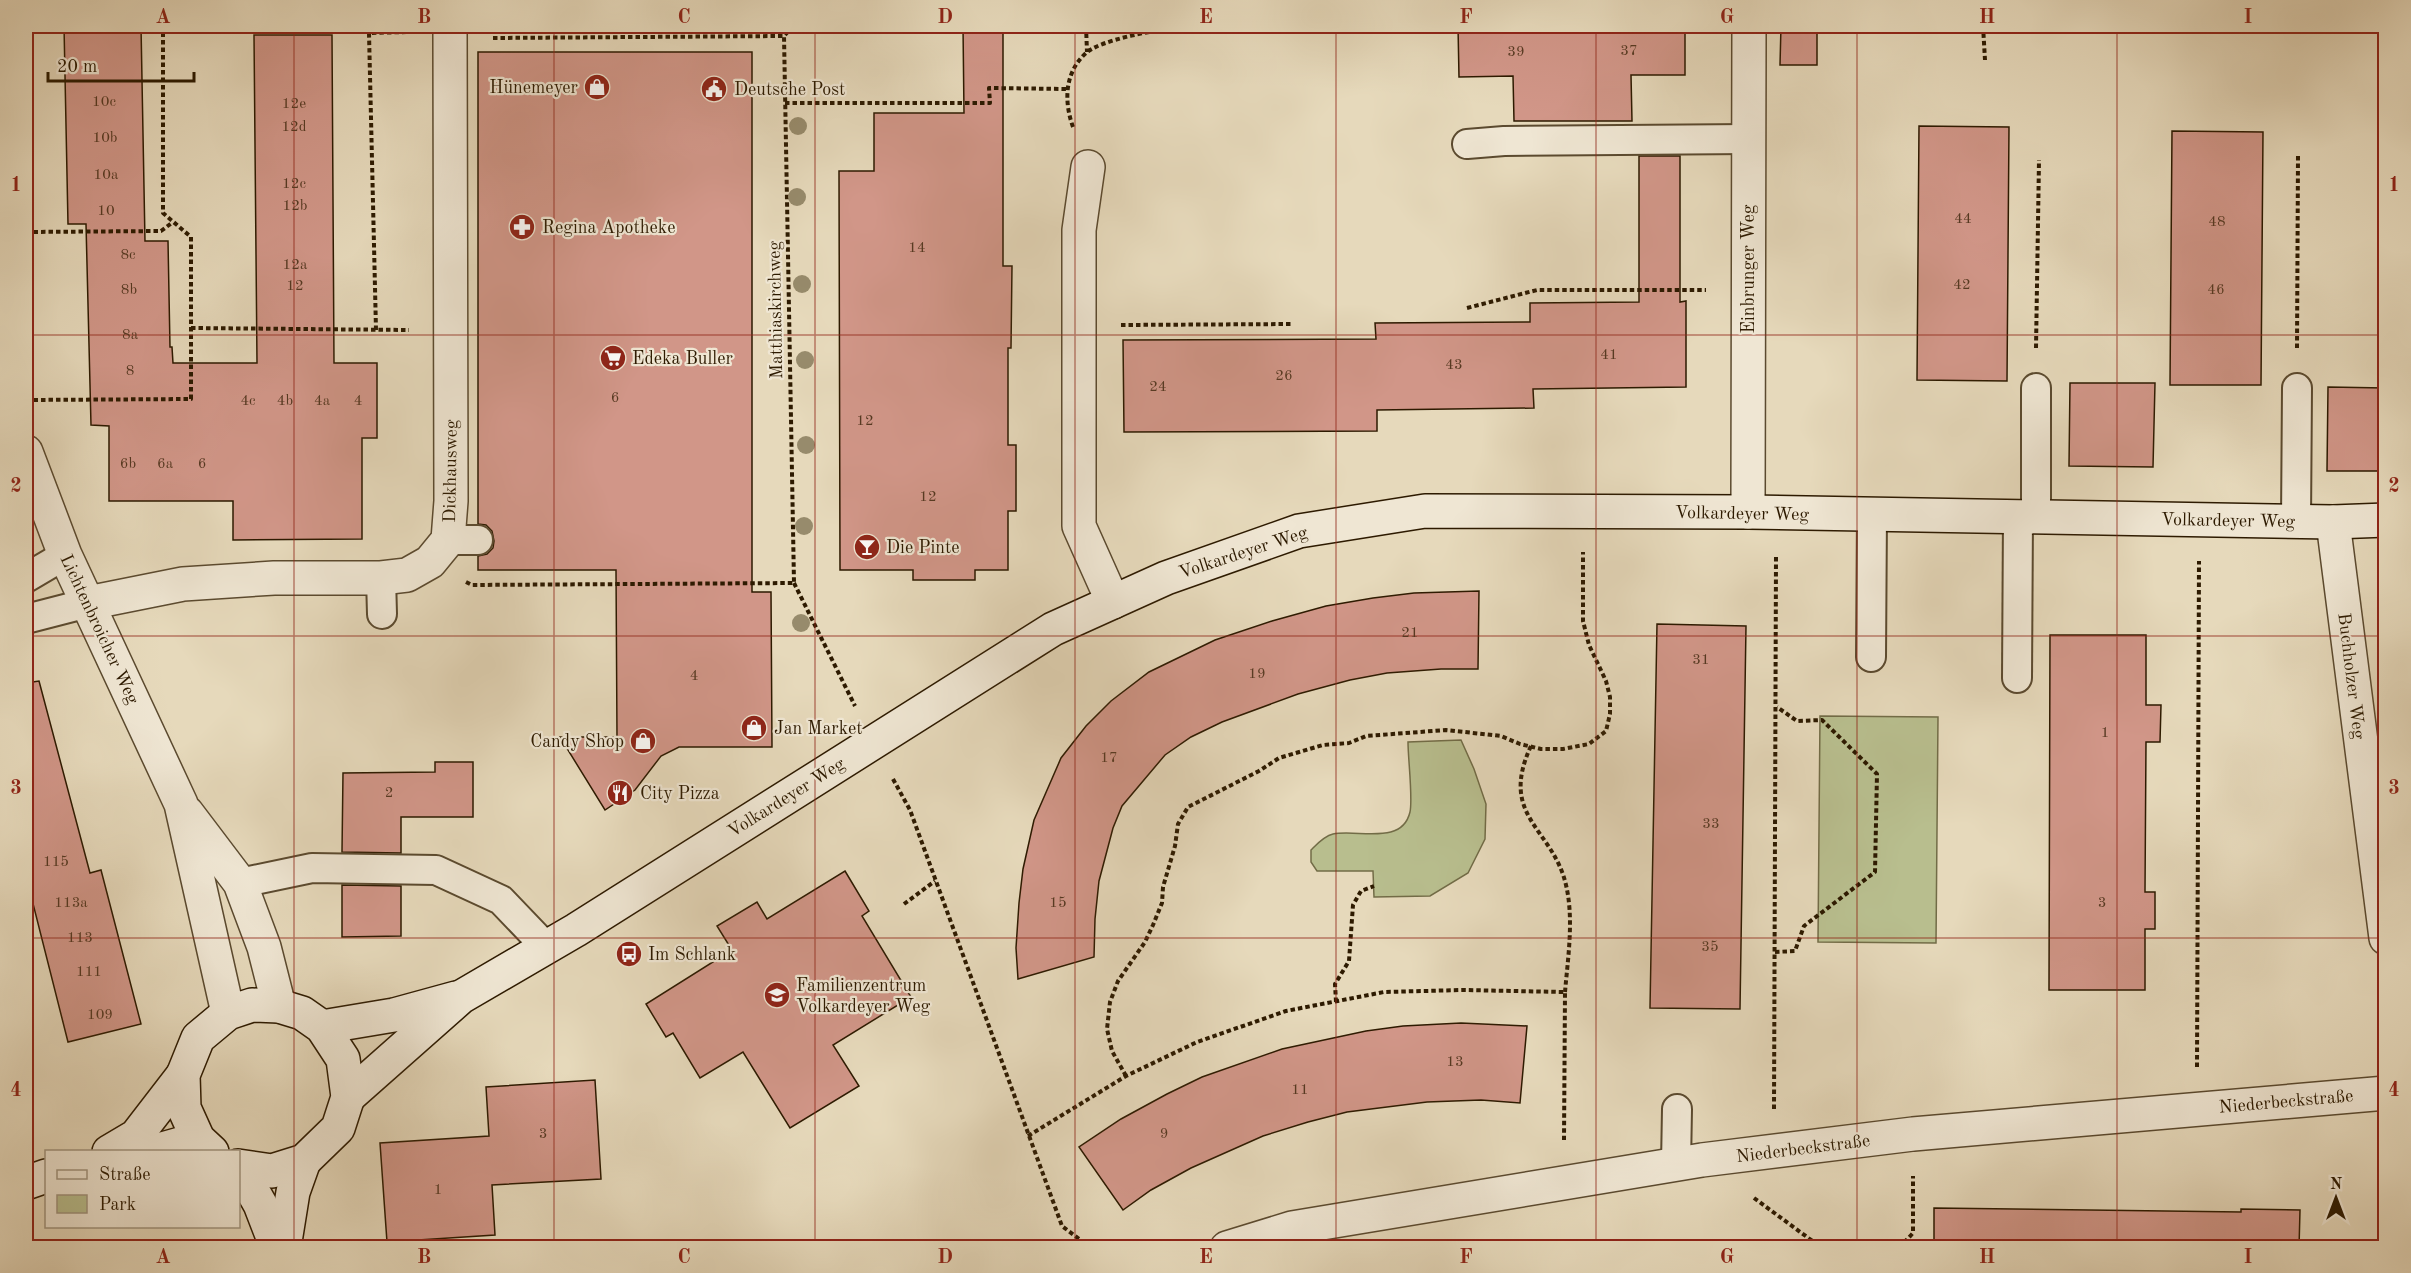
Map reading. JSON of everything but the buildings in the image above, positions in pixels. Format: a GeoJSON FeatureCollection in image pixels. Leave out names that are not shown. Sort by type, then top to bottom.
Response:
{"type":"FeatureCollection","features":[{"type":"Feature","properties":{"kind":"street","name":"Einbrunger Weg"},"geometry":{"type":"LineString","coordinates":[[1749,26],[1748,290],[1762,513]]}},
{"type":"Feature","properties":{"kind":"street","name":"Dickhausweg"},"geometry":{"type":"LineString","coordinates":[[450,32],[452,547]]}},
{"type":"Feature","properties":{"kind":"street"},"geometry":{"type":"LineString","coordinates":[[1088,168],[1078,230],[1078,526],[1113,602]]}},
{"type":"Feature","properties":{"kind":"street","name":"Lichtenbroicher Weg"},"geometry":{"type":"LineString","coordinates":[[26,452],[65,555],[181,804],[240,883],[264,947],[279,1006]]}},
{"type":"Feature","properties":{"kind":"street","name":"Volkardeyer Weg"},"geometry":{"type":"LineString","coordinates":[[348,1096],[461,997],[546,947],[1053,629],[1166,578],[1299,531],[1425,511],[1872,514],[2333,522],[2385,520]]}},
{"type":"Feature","properties":{"kind":"street","name":"Buchholzer Weg"},"geometry":{"type":"LineString","coordinates":[[2333,522],[2385,938]]}},
{"type":"Feature","properties":{"kind":"street"},"geometry":{"type":"LineString","coordinates":[[88,603],[183,584],[274,578],[381,578],[407,575],[452,547]]}},
{"type":"Feature","properties":{"kind":"street","name":"Lichtenbroicher Weg"},"geometry":{"type":"LineString","coordinates":[[181,804],[228,1013]]}},
{"type":"Feature","properties":{"kind":"street","name":"Volkardeyer Weg"},"geometry":{"type":"LineString","coordinates":[[322,1027],[394,1015],[461,997]]}},
{"type":"Feature","properties":{"kind":"street"},"geometry":{"type":"LineString","coordinates":[[112,1150],[136,1136],[183,1075],[198,1038],[228,1013],[252,1005],[279,1006],[302,1013],[322,1027],[343,1059],[348,1096],[338,1128],[304,1161],[293,1192],[284,1248]]}},
{"type":"Feature","properties":{"kind":"street"},"geometry":{"type":"LineString","coordinates":[[167,1150],[205,1145],[184,1108],[183,1075]]}},
{"type":"Feature","properties":{"kind":"street","name":"Niederbeckstraße"},"geometry":{"type":"LineString","coordinates":[[1227,1248],[1292,1228],[1689,1162],[1913,1134],[2385,1093]]}},
{"type":"Feature","properties":{"kind":"street"},"geometry":{"type":"LineString","coordinates":[[240,1167],[272,1171],[304,1161]]}},
{"type":"Feature","properties":{"kind":"street"},"geometry":{"type":"LineString","coordinates":[[240,1169],[260,1204],[277,1248]]}},
{"type":"Feature","properties":{"kind":"street"},"geometry":{"type":"LineString","coordinates":[[26,1183],[45,1176]]}},
{"type":"Feature","properties":{"kind":"lane"},"geometry":{"type":"LineString","coordinates":[[1467,144],[1504,141],[1749,139]]}},
{"type":"Feature","properties":{"kind":"lane"},"geometry":{"type":"LineString","coordinates":[[2017,678],[2036,388]]}},
{"type":"Feature","properties":{"kind":"lane"},"geometry":{"type":"LineString","coordinates":[[2296,521],[2297,388]]}},
{"type":"Feature","properties":{"kind":"lane"},"geometry":{"type":"LineString","coordinates":[[1871,657],[1872,514]]}},
{"type":"Feature","properties":{"kind":"lane"},"geometry":{"type":"LineString","coordinates":[[26,578],[65,555]]}},
{"type":"Feature","properties":{"kind":"lane"},"geometry":{"type":"LineString","coordinates":[[381,578],[381,614]]}},
{"type":"Feature","properties":{"kind":"lane"},"geometry":{"type":"LineString","coordinates":[[26,619],[88,603]]}},
{"type":"Feature","properties":{"kind":"lane"},"geometry":{"type":"LineString","coordinates":[[240,883],[312,868],[436,870],[501,900],[546,947]]}},
{"type":"Feature","properties":{"kind":"lane"},"geometry":{"type":"LineString","coordinates":[[1677,1109],[1689,1162]]}},
{"type":"Feature","properties":{"kind":"path"},"geometry":{"type":"LineString","coordinates":[[26,400],[191,399],[191,237],[163,213],[163,26]]}},
{"type":"Feature","properties":{"kind":"path"},"geometry":{"type":"LineString","coordinates":[[376,330],[369,33],[408,33],[408,26]]}},
{"type":"Feature","properties":{"kind":"path"},"geometry":{"type":"LineString","coordinates":[[450,32],[784,36],[793,26]]}},
{"type":"Feature","properties":{"kind":"path"},"geometry":{"type":"LineString","coordinates":[[1086,26],[1087,52]]}},
{"type":"Feature","properties":{"kind":"path"},"geometry":{"type":"LineString","coordinates":[[1088,168],[1068,114],[1067,89],[1070,73],[1087,52],[1149,30],[1254,26],[1415,26]]}},
{"type":"Feature","properties":{"kind":"path"},"geometry":{"type":"LineString","coordinates":[[1983,26],[1985,60]]}},
{"type":"Feature","properties":{"kind":"path","name":"Matthiaskirchweg"},"geometry":{"type":"LineString","coordinates":[[784,36],[794,583],[910,810],[1062,1227],[1091,1248]]}},
{"type":"Feature","properties":{"kind":"path"},"geometry":{"type":"LineString","coordinates":[[785,103],[990,103],[989,88],[1067,89]]}},
{"type":"Feature","properties":{"kind":"path"},"geometry":{"type":"LineString","coordinates":[[2297,388],[2298,156]]}},
{"type":"Feature","properties":{"kind":"path"},"geometry":{"type":"LineString","coordinates":[[2036,388],[2039,160]]}},
{"type":"Feature","properties":{"kind":"path"},"geometry":{"type":"LineString","coordinates":[[26,232],[161,231],[173,222]]}},
{"type":"Feature","properties":{"kind":"path"},"geometry":{"type":"LineString","coordinates":[[1467,308],[1537,290],[1748,290]]}},
{"type":"Feature","properties":{"kind":"path"},"geometry":{"type":"LineString","coordinates":[[1078,326],[1293,324]]}},
{"type":"Feature","properties":{"kind":"path"},"geometry":{"type":"LineString","coordinates":[[191,328],[450,331]]}},
{"type":"Feature","properties":{"kind":"path"},"geometry":{"type":"LineString","coordinates":[[1126,1076],[1112,1050],[1107,1029],[1110,1002],[1118,981],[1154,925],[1162,903],[1163,887],[1175,846],[1178,824],[1188,807],[1259,771],[1279,758],[1323,745],[1349,743],[1366,736],[1388,732],[1446,730],[1501,736],[1531,746],[1563,749],[1589,744],[1605,731],[1610,714],[1608,689],[1589,645],[1583,621],[1583,511]]}},
{"type":"Feature","properties":{"kind":"path"},"geometry":{"type":"LineString","coordinates":[[1762,513],[1776,707],[1774,1151]]}},
{"type":"Feature","properties":{"kind":"path"},"geometry":{"type":"LineString","coordinates":[[2197,1109],[2199,519]]}},
{"type":"Feature","properties":{"kind":"path"},"geometry":{"type":"LineString","coordinates":[[452,547],[472,585],[794,583]]}},
{"type":"Feature","properties":{"kind":"path"},"geometry":{"type":"LineString","coordinates":[[1775,952],[1795,951],[1804,926],[1875,872],[1877,774],[1822,720],[1797,721],[1776,707]]}},
{"type":"Feature","properties":{"kind":"path"},"geometry":{"type":"LineString","coordinates":[[1531,746],[1522,765],[1521,790],[1524,809],[1531,824],[1557,858],[1567,886],[1570,918],[1564,992],[1563,1131],[1571,1182]]}},
{"type":"Feature","properties":{"kind":"path"},"geometry":{"type":"LineString","coordinates":[[904,904],[935,881]]}},
{"type":"Feature","properties":{"kind":"path"},"geometry":{"type":"LineString","coordinates":[[1336,1002],[1335,984],[1349,961],[1353,905],[1361,891],[1374,886]]}},
{"type":"Feature","properties":{"kind":"path"},"geometry":{"type":"LineString","coordinates":[[1028,1136],[1126,1076],[1208,1038],[1286,1011],[1384,992],[1463,990],[1564,992]]}},
{"type":"Feature","properties":{"kind":"path"},"geometry":{"type":"LineString","coordinates":[[1899,1248],[1913,1233],[1913,1134]]}},
{"type":"Feature","properties":{"kind":"path"},"geometry":{"type":"LineString","coordinates":[[1689,1162],[1822,1248]]}},
{"type":"Feature","properties":{"kind":"green space"},"geometry":{"type":"Polygon","coordinates":[[[1820,716],[1938,717],[1936,943],[1818,942],[1820,716]]]}},
{"type":"Feature","properties":{"kind":"green space"},"geometry":{"type":"Polygon","coordinates":[[[1461,740],[1486,804],[1485,839],[1468,873],[1430,896],[1374,897],[1373,871],[1317,871],[1311,862],[1311,850],[1321,840],[1333,834],[1389,833],[1405,823],[1411,806],[1408,742],[1461,740]]]}},
{"type":"Feature","properties":{"kind":"place","name":"Hünemeyer"},"geometry":{"type":"Point","coordinates":[597,87]}},
{"type":"Feature","properties":{"kind":"place","name":"Deutsche Post"},"geometry":{"type":"Point","coordinates":[714,89]}},
{"type":"Feature","properties":{"kind":"place","name":"Regina Apotheke"},"geometry":{"type":"Point","coordinates":[522,227]}},
{"type":"Feature","properties":{"kind":"place","name":"Edeka Buller"},"geometry":{"type":"Point","coordinates":[613,358]}},
{"type":"Feature","properties":{"kind":"place","name":"Die Pinte"},"geometry":{"type":"Point","coordinates":[867,547]}},
{"type":"Feature","properties":{"kind":"place","name":"Jan Market"},"geometry":{"type":"Point","coordinates":[754,728]}},
{"type":"Feature","properties":{"kind":"place","name":"Candy Shop"},"geometry":{"type":"Point","coordinates":[643,741]}},
{"type":"Feature","properties":{"kind":"place","name":"City Pizza"},"geometry":{"type":"Point","coordinates":[620,793]}},
{"type":"Feature","properties":{"kind":"place","name":"Im Schlank"},"geometry":{"type":"Point","coordinates":[629,954]}},
{"type":"Feature","properties":{"kind":"place","name":"Familienzentrum Volkardeyer Weg"},"geometry":{"type":"Point","coordinates":[777,995]}}]}
